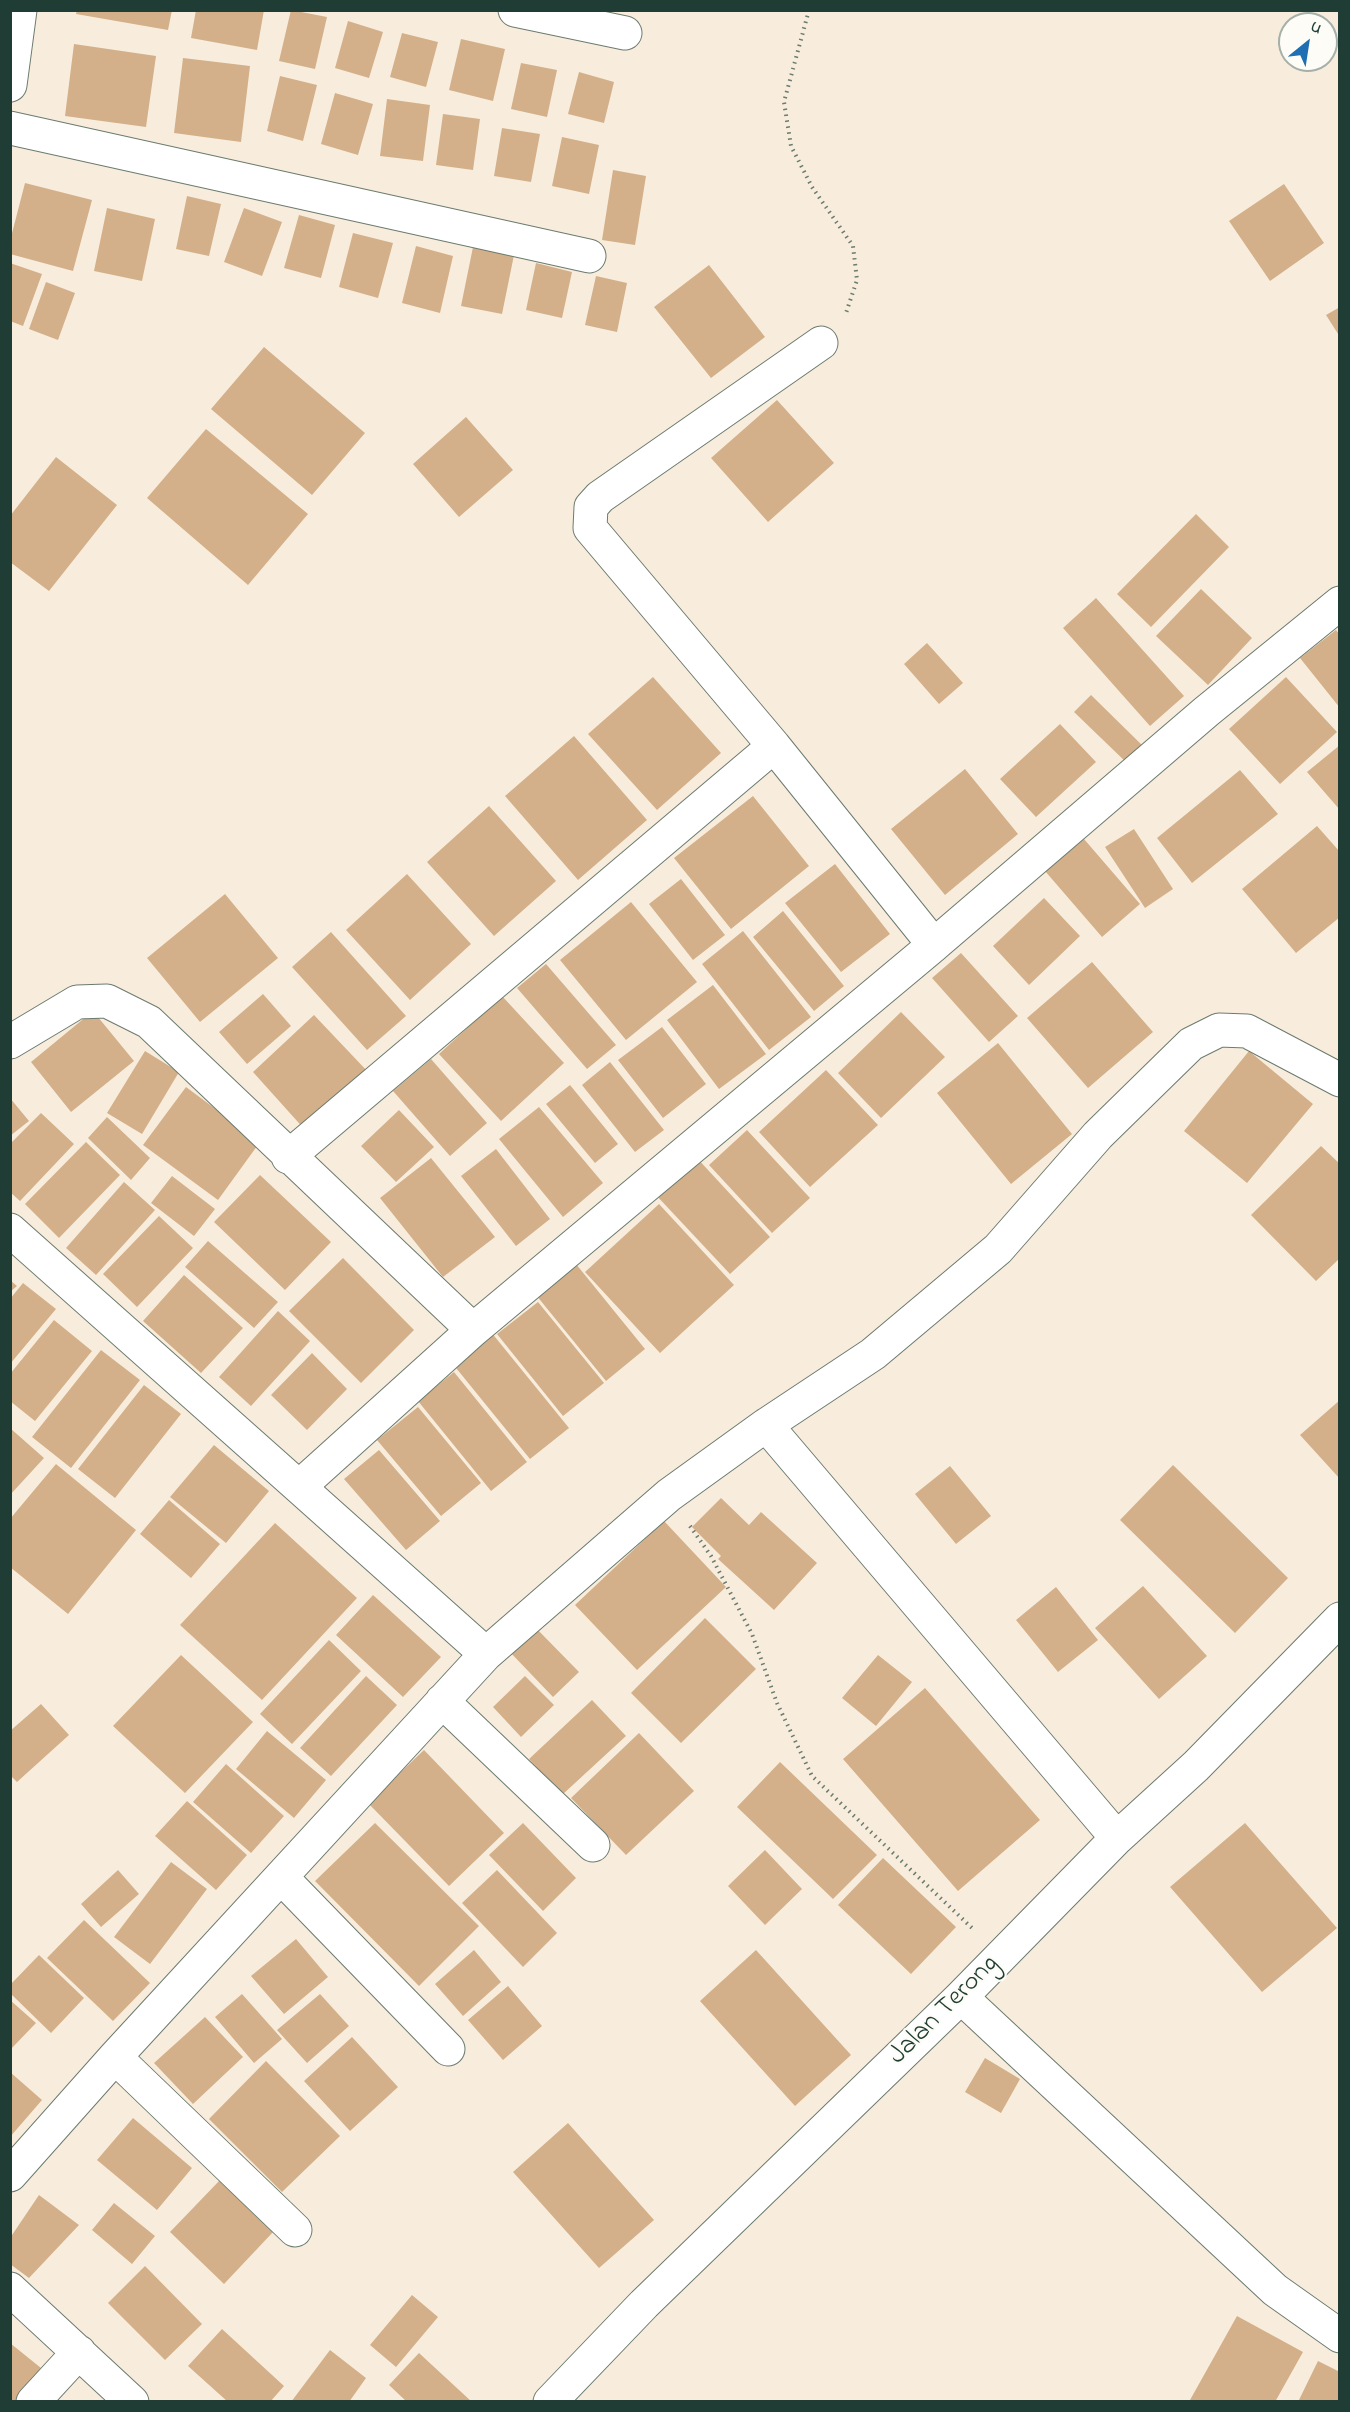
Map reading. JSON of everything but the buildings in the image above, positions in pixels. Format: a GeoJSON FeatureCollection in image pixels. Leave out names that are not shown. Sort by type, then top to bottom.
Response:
{"type":"FeatureCollection","features":[{"type":"Feature","properties":{"kind":"street"},"geometry":{"type":"LineString","coordinates":[[10,85],[20,10]]}},
{"type":"Feature","properties":{"kind":"street"},"geometry":{"type":"LineString","coordinates":[[515,10],[625,33]]}},
{"type":"Feature","properties":{"kind":"street"},"geometry":{"type":"LineString","coordinates":[[10,128],[589,256]]}},
{"type":"Feature","properties":{"kind":"street"},"geometry":{"type":"LineString","coordinates":[[821,343],[600,497],[591,507],[590,528],[596,538],[774,746],[934,945]]}},
{"type":"Feature","properties":{"kind":"street"},"geometry":{"type":"LineString","coordinates":[[299,1487],[473,1330],[934,945],[1207,711],[1340,603]]}},
{"type":"Feature","properties":{"kind":"street"},"geometry":{"type":"LineString","coordinates":[[288,1157],[774,746]]}},
{"type":"Feature","properties":{"kind":"street"},"geometry":{"type":"LineString","coordinates":[[10,1042],[77,1002],[107,1001],[148,1022],[473,1330]]}},
{"type":"Feature","properties":{"kind":"street"},"geometry":{"type":"LineString","coordinates":[[10,2175],[115,2057],[486,1654],[669,1495],[766,1425],[873,1354],[998,1249],[1098,1135],[1191,1044],[1219,1030],[1247,1031],[1340,1080]]}},
{"type":"Feature","properties":{"kind":"street"},"geometry":{"type":"LineString","coordinates":[[10,1230],[486,1654]]}},
{"type":"Feature","properties":{"kind":"street"},"geometry":{"type":"LineString","coordinates":[[766,1425],[1117,1839]]}},
{"type":"Feature","properties":{"kind":"street","name":"Jalan Terong"},"geometry":{"type":"LineString","coordinates":[[550,2402],[644,2304],[961,1997],[1117,1839],[1196,1766],[1340,1619]]}},
{"type":"Feature","properties":{"kind":"street"},"geometry":{"type":"LineString","coordinates":[[442,1701],[593,1845]]}},
{"type":"Feature","properties":{"kind":"street"},"geometry":{"type":"LineString","coordinates":[[281,1877],[448,2049]]}},
{"type":"Feature","properties":{"kind":"street"},"geometry":{"type":"LineString","coordinates":[[961,1997],[1275,2290],[1340,2336]]}},
{"type":"Feature","properties":{"kind":"street"},"geometry":{"type":"LineString","coordinates":[[115,2057],[296,2230]]}},
{"type":"Feature","properties":{"kind":"street"},"geometry":{"type":"LineString","coordinates":[[10,2289],[132,2402]]}},
{"type":"Feature","properties":{"kind":"street"},"geometry":{"type":"LineString","coordinates":[[33,2402],[79,2352]]}},
{"type":"Feature","properties":{"kind":"path"},"geometry":{"type":"LineString","coordinates":[[809,10],[784,102],[791,146],[812,187],[853,246],[857,280],[846,313],[821,343]]}},
{"type":"Feature","properties":{"kind":"path"},"geometry":{"type":"LineString","coordinates":[[669,1495],[711,1556],[752,1634],[777,1703],[812,1776],[1001,1955]]}}]}
